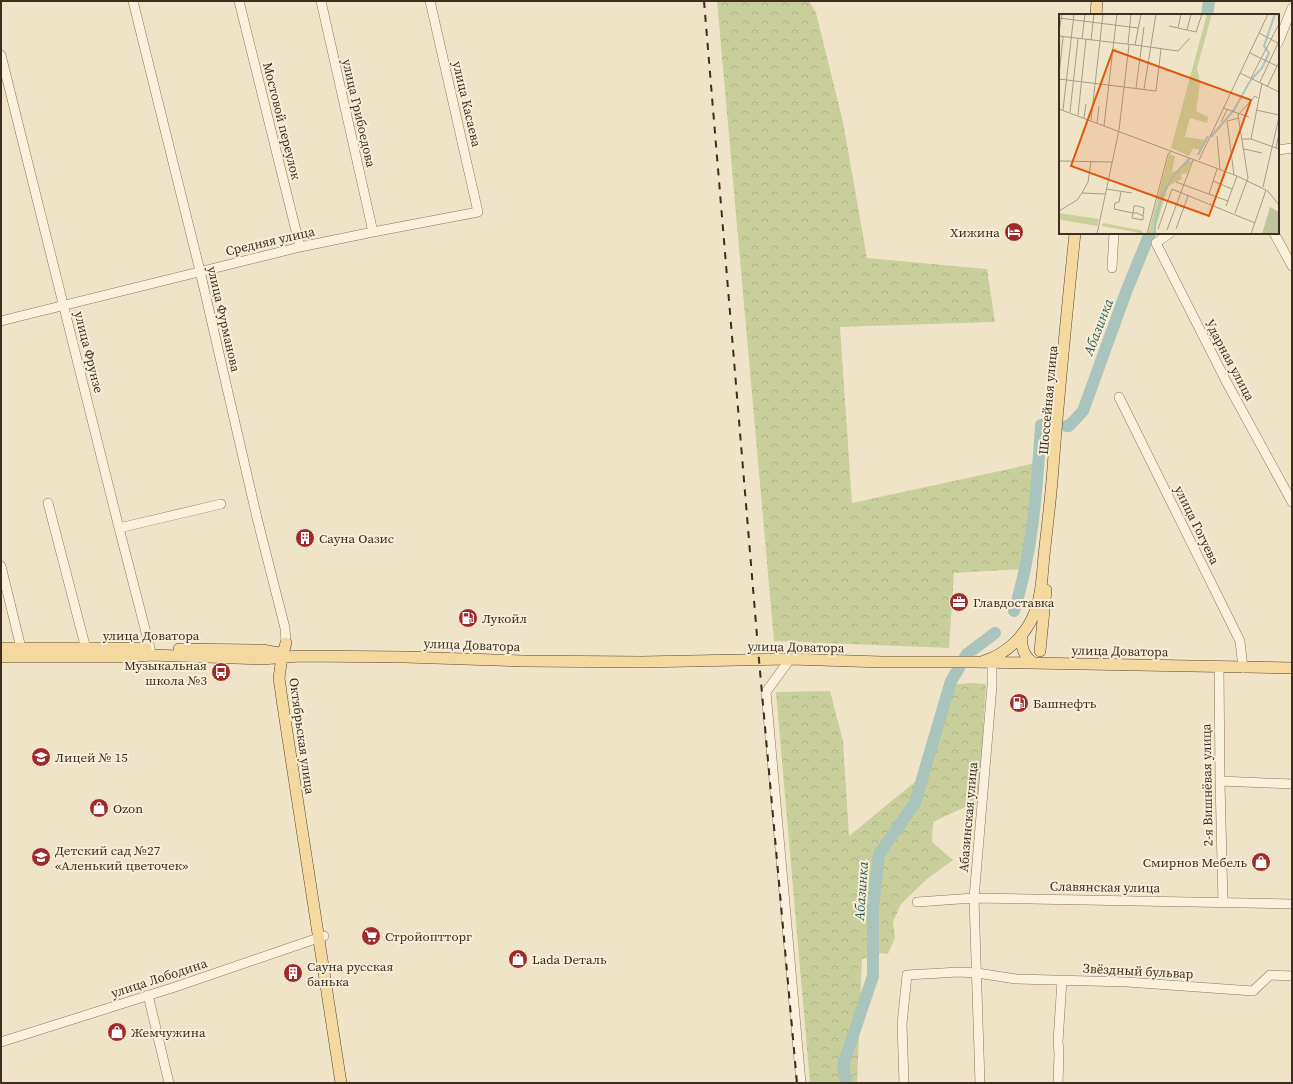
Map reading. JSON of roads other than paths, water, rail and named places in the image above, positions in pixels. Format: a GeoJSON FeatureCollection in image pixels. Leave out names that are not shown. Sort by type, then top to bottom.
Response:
{"type":"FeatureCollection","features":[{"type":"Feature","properties":{"kind":"main road"},"geometry":{"type":"LineString","coordinates":[[1096,14],[1097,1]]}},
{"type":"Feature","properties":{"kind":"main road"},"geometry":{"type":"LineString","coordinates":[[1100,14],[1102,1]]}},
{"type":"Feature","properties":{"kind":"main road","name":"Шоссейная улица"},"geometry":{"type":"LineString","coordinates":[[1022,634],[1035,610],[1043,568],[1051,498],[1060,381],[1076,234]]}},
{"type":"Feature","properties":{"kind":"main road","name":"Шоссейная улица"},"geometry":{"type":"LineString","coordinates":[[1040,652],[1047,589],[1043,568]]}},
{"type":"Feature","properties":{"kind":"main road"},"geometry":{"type":"LineString","coordinates":[[1022,634],[1034,641],[1045,659],[1057,664]]}},
{"type":"Feature","properties":{"kind":"main road"},"geometry":{"type":"LineString","coordinates":[[973,662],[997,651],[1022,634]]}},
{"type":"Feature","properties":{"kind":"main road"},"geometry":{"type":"LineString","coordinates":[[1022,634],[1021,641],[1024,652],[1027,658],[1034,664]]}},
{"type":"Feature","properties":{"kind":"main road","name":"улица Доватора"},"geometry":{"type":"LineString","coordinates":[[1,648],[86,649],[150,652],[262,650],[300,656],[405,657],[524,661],[641,662],[790,659],[882,662],[973,662],[1292,668]]}},
{"type":"Feature","properties":{"kind":"main road","name":"улица Доватора"},"geometry":{"type":"LineString","coordinates":[[1,657],[128,657],[150,652]]}},
{"type":"Feature","properties":{"kind":"main road","name":"Октябрьская улица"},"geometry":{"type":"LineString","coordinates":[[284,653],[286,692],[341,1083]]}},
{"type":"Feature","properties":{"kind":"main road","name":"Октябрьская улица"},"geometry":{"type":"LineString","coordinates":[[321,937],[346,1083]]}},
{"type":"Feature","properties":{"kind":"street","name":"улица Фурманова"},"geometry":{"type":"LineString","coordinates":[[133,1],[200,271],[254,504],[285,628],[284,653]]}},
{"type":"Feature","properties":{"kind":"street","name":"Мостовой переулок"},"geometry":{"type":"LineString","coordinates":[[239,1],[300,247]]}},
{"type":"Feature","properties":{"kind":"street","name":"улица Грибоедова"},"geometry":{"type":"LineString","coordinates":[[321,1],[373,232]]}},
{"type":"Feature","properties":{"kind":"street","name":"улица Касаева"},"geometry":{"type":"LineString","coordinates":[[430,1],[478,212]]}},
{"type":"Feature","properties":{"kind":"street"},"geometry":{"type":"LineString","coordinates":[[1279,40],[1292,8]]}},
{"type":"Feature","properties":{"kind":"street","name":"улица Фрунзе"},"geometry":{"type":"LineString","coordinates":[[1,55],[150,652]]}},
{"type":"Feature","properties":{"kind":"street"},"geometry":{"type":"LineString","coordinates":[[1279,150],[1292,148]]}},
{"type":"Feature","properties":{"kind":"street","name":"Средняя улица"},"geometry":{"type":"LineString","coordinates":[[1,321],[300,247],[478,212]]}},
{"type":"Feature","properties":{"kind":"street"},"geometry":{"type":"LineString","coordinates":[[1112,268],[1114,234]]}},
{"type":"Feature","properties":{"kind":"street","name":"Ударная улица"},"geometry":{"type":"LineString","coordinates":[[1169,234],[1156,243],[1227,383],[1292,502]]}},
{"type":"Feature","properties":{"kind":"street"},"geometry":{"type":"LineString","coordinates":[[1275,234],[1292,266]]}},
{"type":"Feature","properties":{"kind":"street","name":"улица Гогуева"},"geometry":{"type":"LineString","coordinates":[[1119,397],[1240,641],[1243,668]]}},
{"type":"Feature","properties":{"kind":"street"},"geometry":{"type":"LineString","coordinates":[[48,503],[86,649]]}},
{"type":"Feature","properties":{"kind":"street"},"geometry":{"type":"LineString","coordinates":[[119,528],[221,504]]}},
{"type":"Feature","properties":{"kind":"street"},"geometry":{"type":"LineString","coordinates":[[1,566],[21,648]]}},
{"type":"Feature","properties":{"kind":"street"},"geometry":{"type":"LineString","coordinates":[[790,659],[766,692],[801,1083]]}},
{"type":"Feature","properties":{"kind":"street","name":"Абазинская улица"},"geometry":{"type":"LineString","coordinates":[[980,1083],[974,898],[992,686],[992,663]]}},
{"type":"Feature","properties":{"kind":"street","name":"2-я Вишнёвая улица"},"geometry":{"type":"LineString","coordinates":[[1219,667],[1223,903]]}},
{"type":"Feature","properties":{"kind":"street"},"geometry":{"type":"LineString","coordinates":[[1220,781],[1292,784]]}},
{"type":"Feature","properties":{"kind":"street","name":"Славянская улица"},"geometry":{"type":"LineString","coordinates":[[917,902],[974,898],[1292,904]]}},
{"type":"Feature","properties":{"kind":"street","name":"улица Лободина"},"geometry":{"type":"LineString","coordinates":[[1,1042],[321,937]]}},
{"type":"Feature","properties":{"kind":"street"},"geometry":{"type":"LineString","coordinates":[[904,1083],[902,1024],[907,975],[950,972],[977,973]]}},
{"type":"Feature","properties":{"kind":"street","name":"Звёздный бульвар"},"geometry":{"type":"LineString","coordinates":[[977,973],[1016,979],[1127,982],[1253,991],[1270,975],[1292,976]]}},
{"type":"Feature","properties":{"kind":"street"},"geometry":{"type":"LineString","coordinates":[[1058,1083],[1060,1053],[1058,1042],[1062,980]]}},
{"type":"Feature","properties":{"kind":"street"},"geometry":{"type":"LineString","coordinates":[[148,995],[169,1083]]}},
{"type":"Feature","properties":{"kind":"waterway","name":"Абазинка"},"geometry":{"type":"LineString","coordinates":[[1207,14],[1209,1]]}},
{"type":"Feature","properties":{"kind":"waterway","name":"Абазинка"},"geometry":{"type":"LineString","coordinates":[[1066,426],[1069,426],[1083,411],[1126,292],[1150,234]]}},
{"type":"Feature","properties":{"kind":"waterway","name":"Абазинка"},"geometry":{"type":"LineString","coordinates":[[1014,611],[1026,565],[1030,542],[1036,495],[1041,425],[1047,425]]}},
{"type":"Feature","properties":{"kind":"waterway","name":"Абазинка"},"geometry":{"type":"LineString","coordinates":[[965,657],[995,633]]}},
{"type":"Feature","properties":{"kind":"waterway","name":"Абазинка"},"geometry":{"type":"LineString","coordinates":[[846,1083],[843,1065],[873,976],[873,908],[879,854],[915,803],[951,681],[959,668]]}},
{"type":"Feature","properties":{"kind":"railway"},"geometry":{"type":"LineString","coordinates":[[704,1],[759,660],[797,1083]]}},
{"type":"Feature","properties":{"kind":"place","name":"Хижина"},"geometry":{"type":"Point","coordinates":[1014,232]}},
{"type":"Feature","properties":{"kind":"place","name":"Сауна Оазис"},"geometry":{"type":"Point","coordinates":[305,538]}},
{"type":"Feature","properties":{"kind":"place","name":"Главдоставка"},"geometry":{"type":"Point","coordinates":[959,602]}},
{"type":"Feature","properties":{"kind":"place","name":"Лукойл"},"geometry":{"type":"Point","coordinates":[468,618]}},
{"type":"Feature","properties":{"kind":"place","name":"Музыкальная школа №3"},"geometry":{"type":"Point","coordinates":[221,672]}},
{"type":"Feature","properties":{"kind":"place","name":"Башнефть"},"geometry":{"type":"Point","coordinates":[1019,703]}},
{"type":"Feature","properties":{"kind":"place","name":"Лицей № 15"},"geometry":{"type":"Point","coordinates":[41,757]}},
{"type":"Feature","properties":{"kind":"place","name":"Ozon"},"geometry":{"type":"Point","coordinates":[99,808]}},
{"type":"Feature","properties":{"kind":"place","name":"Детский сад №27 «Аленький цветочек»"},"geometry":{"type":"Point","coordinates":[41,857]}},
{"type":"Feature","properties":{"kind":"place","name":"Смирнов Мебель"},"geometry":{"type":"Point","coordinates":[1261,862]}},
{"type":"Feature","properties":{"kind":"place","name":"Стройоптторг"},"geometry":{"type":"Point","coordinates":[371,936]}},
{"type":"Feature","properties":{"kind":"place","name":"Lada Dеталь"},"geometry":{"type":"Point","coordinates":[518,959]}},
{"type":"Feature","properties":{"kind":"place","name":"Сауна русская банька"},"geometry":{"type":"Point","coordinates":[293,973]}},
{"type":"Feature","properties":{"kind":"place","name":"Жемчужина"},"geometry":{"type":"Point","coordinates":[117,1032]}}]}
